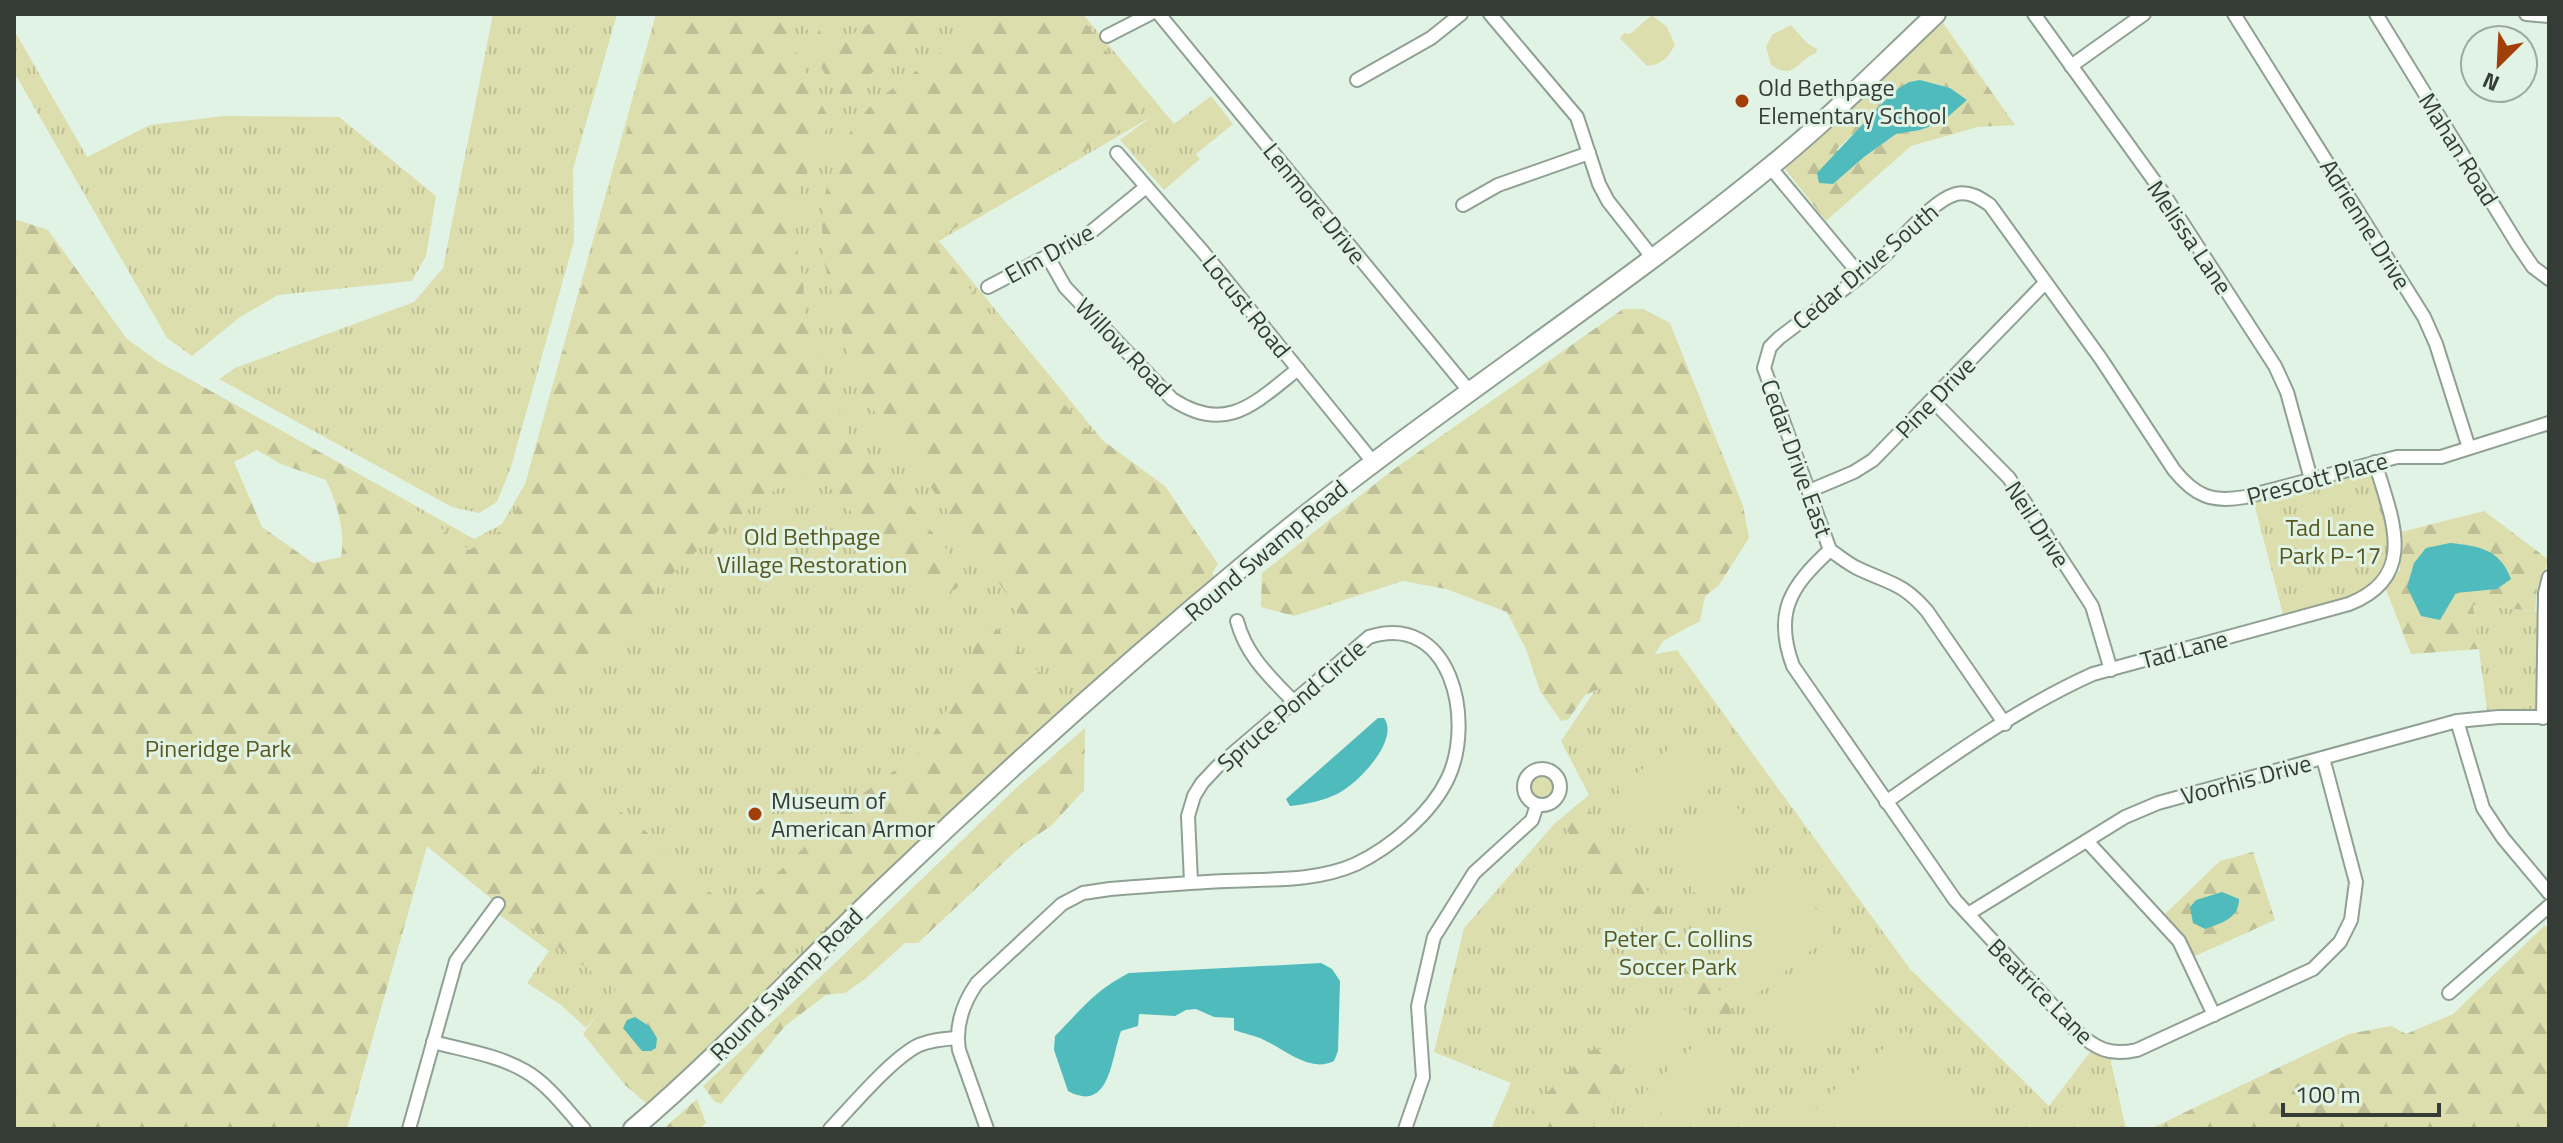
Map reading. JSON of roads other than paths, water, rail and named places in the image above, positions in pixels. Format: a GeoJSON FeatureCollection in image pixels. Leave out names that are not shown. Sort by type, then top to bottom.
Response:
{"type":"FeatureCollection","features":[{"type":"Feature","properties":{"kind":"main road","name":"Round Swamp Road"},"geometry":{"type":"LineString","coordinates":[[633,1129],[728,1042],[896,875],[1076,711],[1249,560],[1373,462],[1570,321],[1770,167],[1936,14]]}},
{"type":"Feature","properties":{"kind":"street"},"geometry":{"type":"LineString","coordinates":[[1107,36],[1150,14]]}},
{"type":"Feature","properties":{"kind":"street","name":"Lenmore Drive"},"geometry":{"type":"LineString","coordinates":[[1159,14],[1470,392]]}},
{"type":"Feature","properties":{"kind":"street"},"geometry":{"type":"LineString","coordinates":[[1357,80],[1431,38],[1461,14]]}},
{"type":"Feature","properties":{"kind":"street"},"geometry":{"type":"LineString","coordinates":[[1490,14],[1577,117],[1608,201],[1652,257]]}},
{"type":"Feature","properties":{"kind":"street","name":"Melissa Lane"},"geometry":{"type":"LineString","coordinates":[[2034,14],[2163,193],[2275,366],[2287,392],[2311,479]]}},
{"type":"Feature","properties":{"kind":"street"},"geometry":{"type":"LineString","coordinates":[[2071,66],[2144,14]]}},
{"type":"Feature","properties":{"kind":"street","name":"Adrienne Drive"},"geometry":{"type":"LineString","coordinates":[[2234,14],[2424,317],[2436,344],[2469,448]]}},
{"type":"Feature","properties":{"kind":"street","name":"Mahan Road"},"geometry":{"type":"LineString","coordinates":[[2376,14],[2518,245],[2533,267],[2549,279]]}},
{"type":"Feature","properties":{"kind":"street"},"geometry":{"type":"LineString","coordinates":[[2526,14],[2549,16]]}},
{"type":"Feature","properties":{"kind":"street","name":"Locust Road"},"geometry":{"type":"LineString","coordinates":[[1117,153],[1204,253],[1373,462]]}},
{"type":"Feature","properties":{"kind":"street"},"geometry":{"type":"LineString","coordinates":[[1463,205],[1498,185],[1589,153]]}},
{"type":"Feature","properties":{"kind":"street"},"geometry":{"type":"LineString","coordinates":[[1770,167],[1860,275]]}},
{"type":"Feature","properties":{"kind":"street","name":"Elm Drive"},"geometry":{"type":"LineString","coordinates":[[988,287],[1099,227],[1146,187]]}},
{"type":"Feature","properties":{"kind":"street","name":"Cedar Drive South"},"geometry":{"type":"LineString","coordinates":[[1767,353],[1779,338],[1880,260],[1941,202],[1957,194],[1972,195]]}},
{"type":"Feature","properties":{"kind":"street","name":"Prescott Place"},"geometry":{"type":"LineString","coordinates":[[1972,195],[1990,205],[2101,359],[2187,487],[2207,497],[2229,500],[2397,457],[2441,457],[2549,423]]}},
{"type":"Feature","properties":{"kind":"street","name":"Willow Road"},"geometry":{"type":"LineString","coordinates":[[1048,257],[1065,287],[1172,399],[1193,411],[1219,416],[1235,413],[1254,404],[1298,369]]}},
{"type":"Feature","properties":{"kind":"street","name":"Pine Drive"},"geometry":{"type":"LineString","coordinates":[[1809,491],[1854,472],[1873,460],[2045,283]]}},
{"type":"Feature","properties":{"kind":"street","name":"Cedar Drive East"},"geometry":{"type":"LineString","coordinates":[[1767,353],[1764,368],[1766,379],[1830,550],[1855,567],[1896,583],[1912,594],[2005,724]]}},
{"type":"Feature","properties":{"kind":"street","name":"Neil Drive"},"geometry":{"type":"LineString","coordinates":[[1932,400],[2009,478],[2092,606],[2111,670]]}},
{"type":"Feature","properties":{"kind":"street","name":"Tad Lane"},"geometry":{"type":"LineString","coordinates":[[1886,802],[2005,724],[2093,674],[2349,604],[2371,592],[2388,575],[2396,547],[2392,520],[2375,462]]}},
{"type":"Feature","properties":{"kind":"street","name":"Beatrice Lane"},"geometry":{"type":"LineString","coordinates":[[1830,550],[1799,580],[1789,600],[1784,628],[1786,647],[1803,681],[1941,882],[2076,1031],[2103,1051],[2124,1053],[2137,1050],[2214,1015],[2313,969],[2340,942],[2351,920],[2355,900],[2354,872],[2323,758]]}},
{"type":"Feature","properties":{"kind":"street"},"geometry":{"type":"LineString","coordinates":[[2546,718],[2545,593],[2549,577]]}},
{"type":"Feature","properties":{"kind":"street"},"geometry":{"type":"LineString","coordinates":[[1237,621],[1242,639],[1254,660],[1293,701]]}},
{"type":"Feature","properties":{"kind":"street","name":"Spruce Pond Circle"},"geometry":{"type":"LineString","coordinates":[[957,1038],[967,998],[977,983],[1062,904],[1083,893],[1191,882],[1318,875],[1372,856],[1423,814],[1448,778],[1460,726],[1451,678],[1430,646],[1417,637],[1401,632],[1384,632],[1369,637],[1217,767],[1194,796],[1188,816],[1191,882]]}},
{"type":"Feature","properties":{"kind":"street","name":"Voorhis Drive"},"geometry":{"type":"LineString","coordinates":[[1968,914],[2125,817],[2147,807],[2457,721],[2499,717],[2546,718]]}},
{"type":"Feature","properties":{"kind":"street"},"geometry":{"type":"LineString","coordinates":[[2457,721],[2483,808],[2503,838],[2549,893]]}},
{"type":"Feature","properties":{"kind":"street"},"geometry":{"type":"LineString","coordinates":[[1405,1129],[1423,1077],[1417,1026],[1418,1006],[1434,937],[1474,873],[1532,820],[1537,805]]}},
{"type":"Feature","properties":{"kind":"street"},"geometry":{"type":"LineString","coordinates":[[2087,841],[2179,941],[2214,1015]]}},
{"type":"Feature","properties":{"kind":"street"},"geometry":{"type":"LineString","coordinates":[[409,1129],[456,961],[498,904]]}},
{"type":"Feature","properties":{"kind":"street"},"geometry":{"type":"LineString","coordinates":[[2449,993],[2549,906]]}},
{"type":"Feature","properties":{"kind":"street"},"geometry":{"type":"LineString","coordinates":[[830,1129],[909,1052],[937,1039],[957,1038],[987,1129]]}},
{"type":"Feature","properties":{"kind":"street"},"geometry":{"type":"LineString","coordinates":[[433,1042],[526,1071],[549,1090],[584,1129]]}},
{"type":"Feature","properties":{"kind":"water"},"geometry":{"type":"Polygon","coordinates":[[[1920,80],[1950,88],[1967,100],[1942,122],[1896,134],[1833,184],[1819,183],[1817,173],[1893,92],[1909,82],[1920,80]]]}},
{"type":"Feature","properties":{"kind":"water"},"geometry":{"type":"Polygon","coordinates":[[[2450,543],[2495,555],[2511,579],[2497,589],[2456,593],[2440,620],[2421,616],[2407,587],[2414,563],[2426,548],[2450,543]]]}},
{"type":"Feature","properties":{"kind":"water"},"geometry":{"type":"Polygon","coordinates":[[[1378,718],[1384,718],[1386,738],[1366,771],[1339,793],[1315,802],[1290,806],[1286,799],[1378,718]]]}},
{"type":"Feature","properties":{"kind":"water"},"geometry":{"type":"Polygon","coordinates":[[[2222,892],[2239,899],[2232,916],[2205,929],[2193,923],[2190,907],[2196,900],[2222,892]]]}},
{"type":"Feature","properties":{"kind":"water"},"geometry":{"type":"Polygon","coordinates":[[[1321,963],[1332,969],[1340,981],[1338,1051],[1334,1061],[1316,1064],[1298,1059],[1261,1038],[1234,1030],[1234,1018],[1214,1017],[1196,1009],[1175,1016],[1139,1014],[1138,1026],[1121,1031],[1111,1068],[1101,1089],[1093,1095],[1082,1096],[1068,1091],[1054,1050],[1055,1036],[1097,994],[1129,973],[1321,963]]]}},
{"type":"Feature","properties":{"kind":"water"},"geometry":{"type":"Polygon","coordinates":[[[635,1017],[649,1026],[657,1038],[656,1048],[651,1051],[642,1051],[623,1028],[627,1020],[635,1017]]]}},
{"type":"Feature","properties":{"kind":"place","name":"Old Bethpage Elementary School"},"geometry":{"type":"Point","coordinates":[1742,101]}},
{"type":"Feature","properties":{"kind":"place","name":"Museum of American Armor"},"geometry":{"type":"Point","coordinates":[755,814]}},
{"type":"Feature","properties":{"kind":"park label","name":"Tad Lane Park P-17"},"geometry":{"type":"Point","coordinates":[2330,541]}},
{"type":"Feature","properties":{"kind":"park label","name":"Old Bethpage Village Restoration"},"geometry":{"type":"Point","coordinates":[812,550]}},
{"type":"Feature","properties":{"kind":"park label","name":"Pineridge Park"},"geometry":{"type":"Point","coordinates":[218,748]}},
{"type":"Feature","properties":{"kind":"park label","name":"Peter C. Collins Soccer Park"},"geometry":{"type":"Point","coordinates":[1678,952]}}]}
